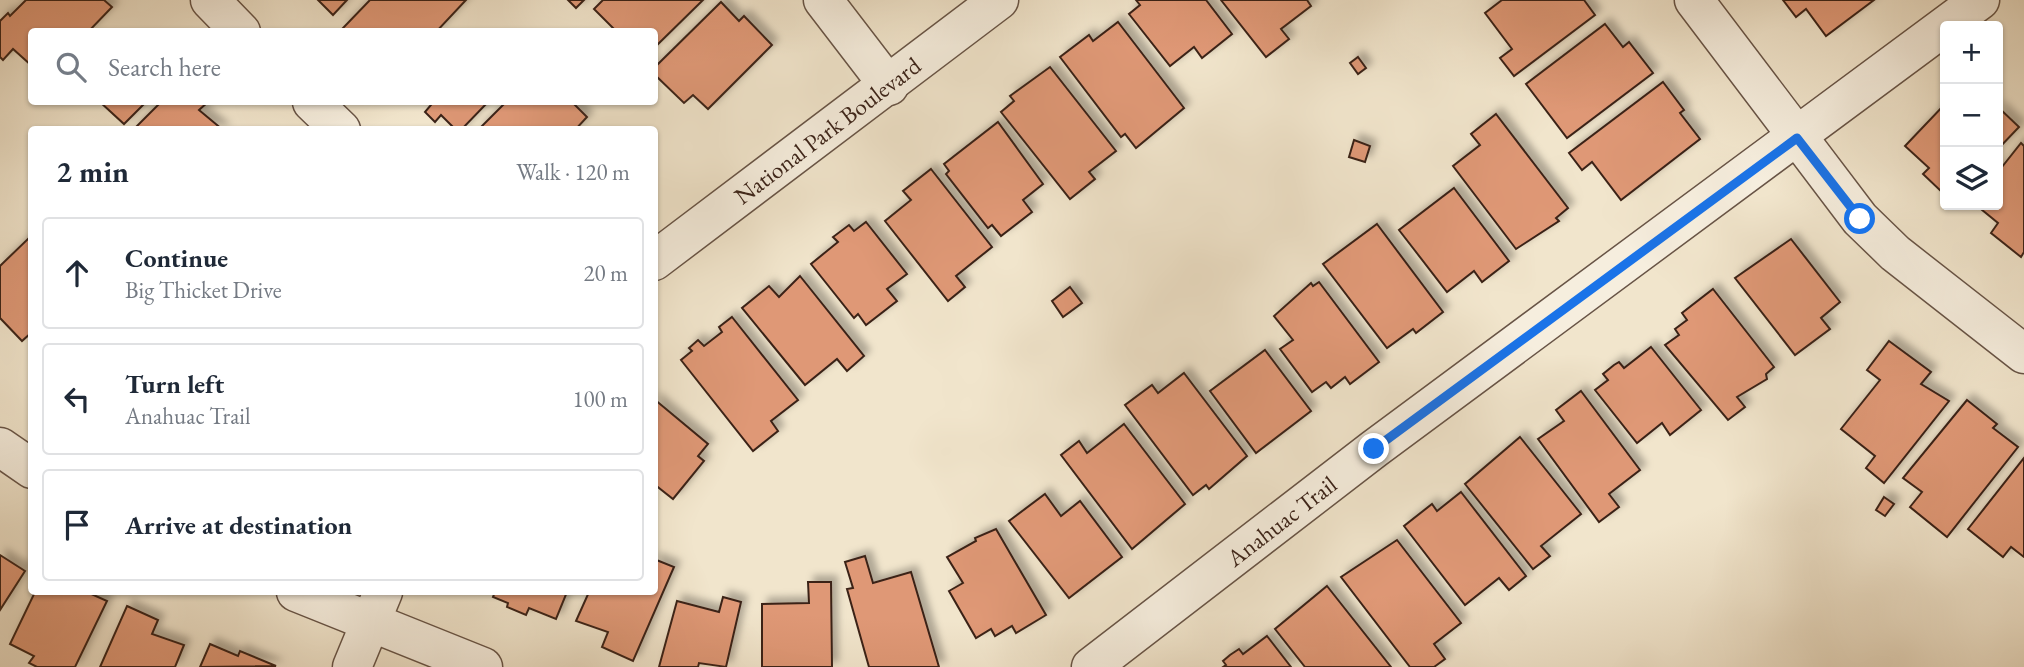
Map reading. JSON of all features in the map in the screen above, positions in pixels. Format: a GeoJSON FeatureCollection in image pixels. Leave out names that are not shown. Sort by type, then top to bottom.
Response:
{"type":"FeatureCollection","features":[{"type":"Feature","properties":{"kind":"street"},"geometry":{"type":"LineString","coordinates":[[209,0],[238,28]]}},
{"type":"Feature","properties":{"kind":"street"},"geometry":{"type":"LineString","coordinates":[[823,0],[889,86]]}},
{"type":"Feature","properties":{"kind":"street","name":"National Park Boulevard"},"geometry":{"type":"LineString","coordinates":[[658,258],[889,86],[999,0]]}},
{"type":"Feature","properties":{"kind":"street"},"geometry":{"type":"LineString","coordinates":[[1695,0],[1860,219],[1886,244],[2024,354]]}},
{"type":"Feature","properties":{"kind":"street","name":"Anahuac Trail"},"geometry":{"type":"LineString","coordinates":[[1091,667],[1374,449],[1980,0]]}},
{"type":"Feature","properties":{"kind":"street"},"geometry":{"type":"LineString","coordinates":[[315,105],[337,126]]}},
{"type":"Feature","properties":{"kind":"street"},"geometry":{"type":"LineString","coordinates":[[0,447],[28,466]]}},
{"type":"Feature","properties":{"kind":"street"},"geometry":{"type":"LineString","coordinates":[[313,595],[376,606],[483,667]]}},
{"type":"Feature","properties":{"kind":"street"},"geometry":{"type":"LineString","coordinates":[[352,667],[376,606]]}},
{"type":"Feature","properties":{"kind":"building"},"geometry":{"type":"Polygon","coordinates":[[[26,0],[104,0],[112,7],[92,28],[28,28],[28,62],[13,49],[3,60],[0,57],[0,21],[8,13],[10,16],[26,0]]]}},
{"type":"Feature","properties":{"kind":"building"},"geometry":{"type":"Polygon","coordinates":[[[318,0],[347,0],[333,15],[318,0]]]}},
{"type":"Feature","properties":{"kind":"building"},"geometry":{"type":"Polygon","coordinates":[[[370,0],[466,0],[440,28],[343,28],[370,0]]]}},
{"type":"Feature","properties":{"kind":"building"},"geometry":{"type":"Polygon","coordinates":[[[568,0],[584,0],[576,8],[568,0]]]}},
{"type":"Feature","properties":{"kind":"building"},"geometry":{"type":"Polygon","coordinates":[[[603,0],[703,0],[658,44],[658,28],[613,28],[594,9],[603,0]]]}},
{"type":"Feature","properties":{"kind":"building"},"geometry":{"type":"Polygon","coordinates":[[[1136,0],[1206,0],[1232,34],[1202,58],[1194,47],[1170,66],[1129,14],[1140,5],[1136,0]]]}},
{"type":"Feature","properties":{"kind":"building"},"geometry":{"type":"Polygon","coordinates":[[[1221,0],[1307,0],[1311,6],[1281,29],[1289,39],[1266,57],[1221,0]]]}},
{"type":"Feature","properties":{"kind":"building"},"geometry":{"type":"Polygon","coordinates":[[[1502,0],[1584,0],[1595,15],[1514,76],[1500,58],[1512,49],[1485,13],[1502,0]]]}},
{"type":"Feature","properties":{"kind":"building"},"geometry":{"type":"Polygon","coordinates":[[[1783,0],[1874,0],[1826,36],[1806,9],[1796,17],[1783,0]]]}},
{"type":"Feature","properties":{"kind":"building"},"geometry":{"type":"Polygon","coordinates":[[[721,2],[739,21],[744,16],[772,45],[708,109],[693,95],[684,103],[658,78],[658,64],[721,2]]]}},
{"type":"Feature","properties":{"kind":"building"},"geometry":{"type":"Polygon","coordinates":[[[1118,22],[1184,108],[1136,148],[1125,134],[1121,137],[1060,57],[1089,35],[1093,41],[1118,22]]]}},
{"type":"Feature","properties":{"kind":"building"},"geometry":{"type":"Polygon","coordinates":[[[1605,24],[1623,47],[1629,42],[1653,73],[1567,138],[1526,84],[1605,24]]]}},
{"type":"Feature","properties":{"kind":"building"},"geometry":{"type":"Polygon","coordinates":[[[1358,57],[1366,68],[1358,74],[1350,63],[1358,57]]]}},
{"type":"Feature","properties":{"kind":"building"},"geometry":{"type":"Polygon","coordinates":[[[1050,67],[1116,151],[1089,172],[1095,179],[1070,199],[1001,112],[1014,101],[1010,96],[1050,67]]]}},
{"type":"Feature","properties":{"kind":"building"},"geometry":{"type":"Polygon","coordinates":[[[1663,82],[1684,110],[1680,113],[1700,139],[1621,200],[1592,162],[1582,170],[1569,153],[1663,82]]]}},
{"type":"Feature","properties":{"kind":"building"},"geometry":{"type":"Polygon","coordinates":[[[103,105],[143,105],[124,124],[103,105]]]}},
{"type":"Feature","properties":{"kind":"building"},"geometry":{"type":"Polygon","coordinates":[[[158,105],[205,105],[199,110],[218,126],[137,126],[158,105]]]}},
{"type":"Feature","properties":{"kind":"building"},"geometry":{"type":"Polygon","coordinates":[[[431,105],[485,105],[465,126],[452,126],[441,115],[435,122],[425,112],[431,105]]]}},
{"type":"Feature","properties":{"kind":"building"},"geometry":{"type":"Polygon","coordinates":[[[503,105],[575,105],[587,117],[579,126],[482,126],[503,105]]]}},
{"type":"Feature","properties":{"kind":"building"},"geometry":{"type":"Polygon","coordinates":[[[1940,109],[1940,190],[1923,174],[1929,168],[1905,146],[1940,109]]]}},
{"type":"Feature","properties":{"kind":"building"},"geometry":{"type":"Polygon","coordinates":[[[2003,112],[2019,127],[2003,144],[2003,112]]]}},
{"type":"Feature","properties":{"kind":"building"},"geometry":{"type":"Polygon","coordinates":[[[1496,114],[1568,208],[1556,218],[1559,221],[1516,249],[1453,166],[1480,145],[1471,134],[1496,114]]]}},
{"type":"Feature","properties":{"kind":"building"},"geometry":{"type":"Polygon","coordinates":[[[998,122],[1043,184],[1023,200],[1032,212],[1001,236],[992,225],[988,228],[946,174],[949,171],[944,164],[998,122]]]}},
{"type":"Feature","properties":{"kind":"building"},"geometry":{"type":"Polygon","coordinates":[[[1354,140],[1370,146],[1365,162],[1349,157],[1354,140]]]}},
{"type":"Feature","properties":{"kind":"building"},"geometry":{"type":"Polygon","coordinates":[[[2021,143],[2024,146],[2024,252],[2021,257],[1991,233],[1998,223],[1982,210],[2003,210],[2003,166],[2021,143]]]}},
{"type":"Feature","properties":{"kind":"building"},"geometry":{"type":"Polygon","coordinates":[[[931,169],[992,247],[956,276],[965,287],[948,301],[885,221],[911,200],[903,191],[931,169]]]}},
{"type":"Feature","properties":{"kind":"building"},"geometry":{"type":"Polygon","coordinates":[[[1454,188],[1509,261],[1482,282],[1474,271],[1447,292],[1399,230],[1454,188]]]}},
{"type":"Feature","properties":{"kind":"building"},"geometry":{"type":"Polygon","coordinates":[[[866,222],[907,274],[887,289],[897,301],[866,325],[858,314],[854,318],[811,264],[838,242],[833,237],[849,225],[854,231],[866,222]]]}},
{"type":"Feature","properties":{"kind":"building"},"geometry":{"type":"Polygon","coordinates":[[[1377,224],[1443,312],[1416,333],[1413,329],[1387,348],[1323,264],[1377,224]]]}},
{"type":"Feature","properties":{"kind":"building"},"geometry":{"type":"Polygon","coordinates":[[[28,239],[28,336],[22,341],[0,318],[0,266],[28,239]]]}},
{"type":"Feature","properties":{"kind":"building"},"geometry":{"type":"Polygon","coordinates":[[[1791,239],[1840,302],[1821,318],[1830,329],[1795,355],[1735,278],[1791,239]]]}},
{"type":"Feature","properties":{"kind":"building"},"geometry":{"type":"Polygon","coordinates":[[[800,276],[864,356],[847,371],[837,359],[805,385],[742,308],[769,286],[779,297],[800,276]]]}},
{"type":"Feature","properties":{"kind":"building"},"geometry":{"type":"Polygon","coordinates":[[[1319,282],[1379,362],[1350,384],[1345,377],[1331,388],[1326,382],[1312,392],[1280,349],[1293,340],[1274,316],[1311,283],[1313,286],[1319,282]]]}},
{"type":"Feature","properties":{"kind":"building"},"geometry":{"type":"Polygon","coordinates":[[[1070,287],[1082,303],[1063,317],[1052,301],[1070,287]]]}},
{"type":"Feature","properties":{"kind":"building"},"geometry":{"type":"Polygon","coordinates":[[[1713,289],[1774,367],[1766,374],[1767,379],[1737,397],[1745,407],[1728,420],[1665,345],[1679,335],[1675,329],[1687,320],[1682,313],[1713,289]]]}},
{"type":"Feature","properties":{"kind":"building"},"geometry":{"type":"Polygon","coordinates":[[[732,317],[798,400],[771,421],[778,431],[753,451],[681,360],[692,351],[689,348],[698,340],[704,346],[722,332],[719,327],[732,317]]]}},
{"type":"Feature","properties":{"kind":"building"},"geometry":{"type":"Polygon","coordinates":[[[1889,341],[1931,372],[1921,384],[1949,401],[1884,483],[1866,468],[1875,456],[1841,429],[1880,380],[1867,370],[1889,341]]]}},
{"type":"Feature","properties":{"kind":"building"},"geometry":{"type":"Polygon","coordinates":[[[1651,347],[1701,410],[1670,435],[1662,423],[1637,443],[1595,390],[1608,380],[1603,374],[1614,365],[1619,362],[1624,368],[1651,347]]]}},
{"type":"Feature","properties":{"kind":"building"},"geometry":{"type":"Polygon","coordinates":[[[1265,350],[1311,411],[1256,453],[1210,391],[1265,350]]]}},
{"type":"Feature","properties":{"kind":"building"},"geometry":{"type":"Polygon","coordinates":[[[1184,373],[1247,456],[1209,489],[1206,485],[1193,495],[1125,405],[1152,385],[1158,393],[1184,373]]]}},
{"type":"Feature","properties":{"kind":"building"},"geometry":{"type":"Polygon","coordinates":[[[1581,391],[1640,470],[1609,494],[1619,507],[1599,522],[1538,439],[1564,421],[1556,410],[1581,391]]]}},
{"type":"Feature","properties":{"kind":"building"},"geometry":{"type":"Polygon","coordinates":[[[1967,400],[1997,424],[1993,428],[2018,447],[1947,537],[1910,507],[1922,492],[1903,478],[1967,400]]]}},
{"type":"Feature","properties":{"kind":"building"},"geometry":{"type":"Polygon","coordinates":[[[658,402],[708,444],[698,456],[704,461],[673,499],[658,487],[658,402]]]}},
{"type":"Feature","properties":{"kind":"building"},"geometry":{"type":"Polygon","coordinates":[[[1124,424],[1185,504],[1132,549],[1061,455],[1079,441],[1087,453],[1124,424]]]}},
{"type":"Feature","properties":{"kind":"building"},"geometry":{"type":"Polygon","coordinates":[[[1520,437],[1581,514],[1541,546],[1550,556],[1533,569],[1465,484],[1520,437]]]}},
{"type":"Feature","properties":{"kind":"building"},"geometry":{"type":"Polygon","coordinates":[[[2024,458],[2024,557],[2011,547],[2003,557],[1968,529],[2024,458]]]}},
{"type":"Feature","properties":{"kind":"building"},"geometry":{"type":"Polygon","coordinates":[[[1461,492],[1526,576],[1509,590],[1499,578],[1465,605],[1404,526],[1432,504],[1437,511],[1461,492]]]}},
{"type":"Feature","properties":{"kind":"building"},"geometry":{"type":"Polygon","coordinates":[[[1045,494],[1061,516],[1080,501],[1122,557],[1069,598],[1009,521],[1045,494]]]}},
{"type":"Feature","properties":{"kind":"building"},"geometry":{"type":"Polygon","coordinates":[[[1884,497],[1894,504],[1885,516],[1876,510],[1884,497]]]}},
{"type":"Feature","properties":{"kind":"building"},"geometry":{"type":"Polygon","coordinates":[[[996,529],[1046,615],[1016,633],[1012,626],[995,636],[991,629],[976,638],[949,591],[963,583],[947,557],[976,541],[975,538],[996,529]]]}},
{"type":"Feature","properties":{"kind":"building"},"geometry":{"type":"Polygon","coordinates":[[[1397,540],[1461,623],[1434,644],[1445,659],[1434,667],[1410,667],[1341,577],[1397,540]]]}},
{"type":"Feature","properties":{"kind":"building"},"geometry":{"type":"Polygon","coordinates":[[[0,555],[25,571],[0,610],[0,555]]]}},
{"type":"Feature","properties":{"kind":"building"},"geometry":{"type":"Polygon","coordinates":[[[865,556],[873,583],[911,572],[939,667],[869,667],[847,589],[853,588],[845,562],[865,556]]]}},
{"type":"Feature","properties":{"kind":"building"},"geometry":{"type":"Polygon","coordinates":[[[658,561],[674,567],[633,661],[602,647],[608,632],[576,621],[588,595],[658,595],[658,561]]]}},
{"type":"Feature","properties":{"kind":"building"},"geometry":{"type":"Polygon","coordinates":[[[808,582],[831,582],[832,667],[762,667],[762,604],[809,603],[808,582]]]}},
{"type":"Feature","properties":{"kind":"building"},"geometry":{"type":"Polygon","coordinates":[[[1327,586],[1391,667],[1305,667],[1275,629],[1327,586]]]}},
{"type":"Feature","properties":{"kind":"building"},"geometry":{"type":"Polygon","coordinates":[[[34,595],[94,595],[107,601],[75,667],[37,667],[29,663],[34,656],[10,644],[34,595]]]}},
{"type":"Feature","properties":{"kind":"building"},"geometry":{"type":"Polygon","coordinates":[[[566,595],[556,619],[529,608],[526,615],[493,597],[566,595]]]}},
{"type":"Feature","properties":{"kind":"building"},"geometry":{"type":"Polygon","coordinates":[[[723,597],[741,602],[726,667],[699,663],[698,667],[659,667],[677,601],[719,612],[723,597]]]}},
{"type":"Feature","properties":{"kind":"building"},"geometry":{"type":"Polygon","coordinates":[[[127,606],[158,620],[152,634],[184,645],[175,667],[100,667],[127,606]]]}},
{"type":"Feature","properties":{"kind":"building"},"geometry":{"type":"Polygon","coordinates":[[[1267,636],[1291,667],[1223,667],[1226,665],[1223,661],[1230,655],[1239,649],[1243,654],[1267,636]]]}},
{"type":"Feature","properties":{"kind":"building"},"geometry":{"type":"Polygon","coordinates":[[[210,644],[238,656],[240,651],[276,666],[200,667],[210,644]]]}},
{"type":"Feature","properties":{"kind":"route"},"geometry":{"type":"LineString","coordinates":[[1374,449],[1797,138],[1860,219]]}}]}
